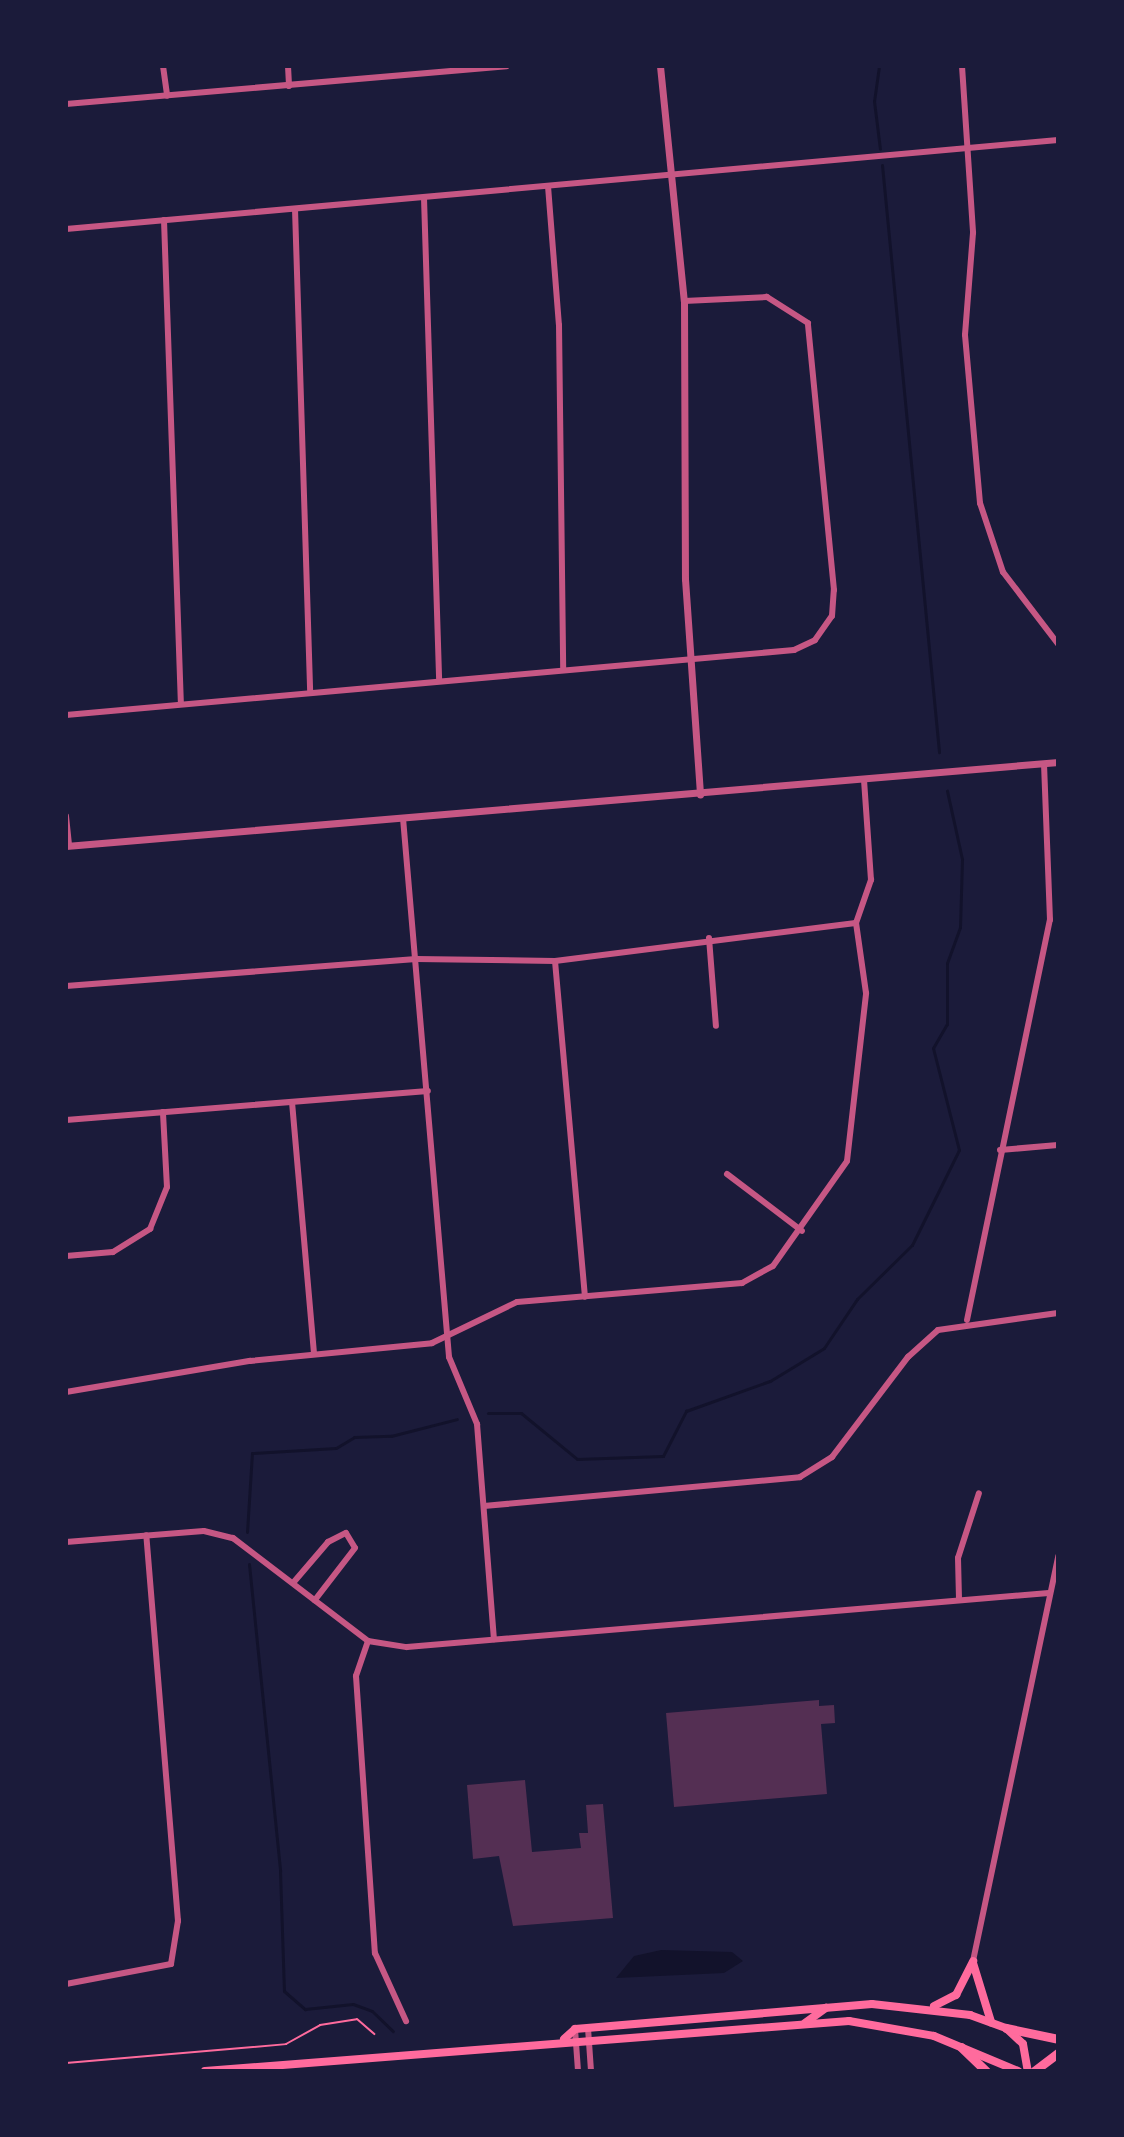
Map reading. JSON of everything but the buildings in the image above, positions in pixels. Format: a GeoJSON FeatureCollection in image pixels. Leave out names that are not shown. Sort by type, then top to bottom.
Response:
{"type":"FeatureCollection","features":[{"type":"Feature","properties":{"kind":"main road"},"geometry":{"type":"LineString","coordinates":[[928,2008],[956,1995],[973,1961]]}},
{"type":"Feature","properties":{"kind":"main road"},"geometry":{"type":"LineString","coordinates":[[973,1961],[991,2023]]}},
{"type":"Feature","properties":{"kind":"main road"},"geometry":{"type":"LineString","coordinates":[[793,2027],[826,2008]]}},
{"type":"Feature","properties":{"kind":"main road"},"geometry":{"type":"LineString","coordinates":[[564,2039],[575,2029],[826,2008],[928,2008],[1058,2039]]}},
{"type":"Feature","properties":{"kind":"main road"},"geometry":{"type":"LineString","coordinates":[[205,2071],[314,2066],[564,2039],[577,2044],[590,2044],[793,2027],[888,2024],[961,2047],[1018,2071]]}},
{"type":"Feature","properties":{"kind":"main road"},"geometry":{"type":"LineString","coordinates":[[1006,2028],[1023,2044],[1031,2071],[1058,2053]]}},
{"type":"Feature","properties":{"kind":"main road"},"geometry":{"type":"LineString","coordinates":[[961,2047],[986,2071]]}},
{"type":"Feature","properties":{"kind":"street"},"geometry":{"type":"LineString","coordinates":[[163,66],[167,96]]}},
{"type":"Feature","properties":{"kind":"street"},"geometry":{"type":"LineString","coordinates":[[288,66],[289,86]]}},
{"type":"Feature","properties":{"kind":"street"},"geometry":{"type":"LineString","coordinates":[[66,104],[289,86],[412,70],[506,66]]}},
{"type":"Feature","properties":{"kind":"street"},"geometry":{"type":"LineString","coordinates":[[660,66],[684,301],[691,658],[700,794]]}},
{"type":"Feature","properties":{"kind":"street"},"geometry":{"type":"LineString","coordinates":[[962,66],[973,233],[965,326],[980,503],[1003,572],[1058,644]]}},
{"type":"Feature","properties":{"kind":"street"},"geometry":{"type":"LineString","coordinates":[[66,229],[673,177],[1058,140]]}},
{"type":"Feature","properties":{"kind":"street"},"geometry":{"type":"LineString","coordinates":[[548,186],[559,325],[563,669]]}},
{"type":"Feature","properties":{"kind":"street"},"geometry":{"type":"LineString","coordinates":[[424,198],[439,680]]}},
{"type":"Feature","properties":{"kind":"street"},"geometry":{"type":"LineString","coordinates":[[295,209],[310,691]]}},
{"type":"Feature","properties":{"kind":"street"},"geometry":{"type":"LineString","coordinates":[[164,220],[181,702]]}},
{"type":"Feature","properties":{"kind":"street"},"geometry":{"type":"LineString","coordinates":[[66,715],[181,702],[794,650],[815,640],[832,616],[834,590],[813,347],[808,323],[787,305],[767,297],[684,301]]}},
{"type":"Feature","properties":{"kind":"street"},"geometry":{"type":"LineString","coordinates":[[66,816],[68,846],[1058,762]]}},
{"type":"Feature","properties":{"kind":"street"},"geometry":{"type":"LineString","coordinates":[[967,1320],[1050,920],[1044,764]]}},
{"type":"Feature","properties":{"kind":"street"},"geometry":{"type":"LineString","coordinates":[[66,1392],[314,1354],[432,1343],[491,1309],[742,1283],[773,1266],[802,1231],[847,1161],[866,993],[856,923],[871,880],[864,780]]}},
{"type":"Feature","properties":{"kind":"street"},"geometry":{"type":"LineString","coordinates":[[403,818],[448,1335],[453,1370],[477,1424],[494,1639]]}},
{"type":"Feature","properties":{"kind":"street"},"geometry":{"type":"LineString","coordinates":[[66,986],[416,959],[555,961],[709,938],[856,923]]}},
{"type":"Feature","properties":{"kind":"street"},"geometry":{"type":"LineString","coordinates":[[709,938],[716,1026]]}},
{"type":"Feature","properties":{"kind":"street"},"geometry":{"type":"LineString","coordinates":[[555,961],[585,1297]]}},
{"type":"Feature","properties":{"kind":"street"},"geometry":{"type":"LineString","coordinates":[[66,1120],[428,1091]]}},
{"type":"Feature","properties":{"kind":"street"},"geometry":{"type":"LineString","coordinates":[[292,1102],[314,1354]]}},
{"type":"Feature","properties":{"kind":"street"},"geometry":{"type":"LineString","coordinates":[[66,1256],[113,1252],[150,1229],[167,1187],[163,1112]]}},
{"type":"Feature","properties":{"kind":"street"},"geometry":{"type":"LineString","coordinates":[[1000,1150],[1058,1145]]}},
{"type":"Feature","properties":{"kind":"street"},"geometry":{"type":"LineString","coordinates":[[727,1174],[802,1231]]}},
{"type":"Feature","properties":{"kind":"street"},"geometry":{"type":"LineString","coordinates":[[484,1506],[800,1477],[832,1457],[908,1357],[938,1330],[967,1320],[1058,1313]]}},
{"type":"Feature","properties":{"kind":"street"},"geometry":{"type":"LineString","coordinates":[[959,1599],[958,1558],[979,1493]]}},
{"type":"Feature","properties":{"kind":"street"},"geometry":{"type":"LineString","coordinates":[[66,1542],[204,1531],[233,1538],[368,1641],[407,1647],[1049,1593]]}},
{"type":"Feature","properties":{"kind":"street"},"geometry":{"type":"LineString","coordinates":[[293,1583],[328,1542],[346,1533],[355,1548],[315,1600]]}},
{"type":"Feature","properties":{"kind":"street"},"geometry":{"type":"LineString","coordinates":[[66,1984],[171,1964],[178,1921],[146,1535]]}},
{"type":"Feature","properties":{"kind":"street"},"geometry":{"type":"LineString","coordinates":[[973,1961],[1058,1556]]}},
{"type":"Feature","properties":{"kind":"street"},"geometry":{"type":"LineString","coordinates":[[368,1641],[356,1676],[375,1953],[406,2021]]}},
{"type":"Feature","properties":{"kind":"street"},"geometry":{"type":"LineString","coordinates":[[588,2028],[591,2071]]}},
{"type":"Feature","properties":{"kind":"street"},"geometry":{"type":"LineString","coordinates":[[575,2029],[578,2071]]}},
{"type":"Feature","properties":{"kind":"path"},"geometry":{"type":"LineString","coordinates":[[66,2063],[286,2044],[320,2025],[357,2019],[374,2034]]}},
{"type":"Feature","properties":{"kind":"shaded area"},"geometry":{"type":"Polygon","coordinates":[[[661,1950],[732,1952],[743,1961],[724,1973],[616,1978],[634,1956],[661,1950]]]}},
{"type":"Feature","properties":{"kind":"waterway"},"geometry":{"type":"LineString","coordinates":[[879,66],[874,101],[880,149]]}},
{"type":"Feature","properties":{"kind":"waterway"},"geometry":{"type":"LineString","coordinates":[[882,165],[939,752]]}},
{"type":"Feature","properties":{"kind":"waterway"},"geometry":{"type":"LineString","coordinates":[[488,1413],[521,1413],[577,1459],[663,1456],[686,1411],[770,1381],[824,1348],[857,1299],[912,1245],[959,1150],[933,1048],[947,1024],[947,963],[960,927],[962,859],[947,791]]}},
{"type":"Feature","properties":{"kind":"waterway"},"geometry":{"type":"LineString","coordinates":[[247,1532],[252,1453],[336,1448],[354,1437],[391,1436],[457,1419]]}},
{"type":"Feature","properties":{"kind":"waterway"},"geometry":{"type":"LineString","coordinates":[[249,1564],[280,1871],[284,1991],[305,2009],[353,2004],[372,2011],[393,2031]]}}]}
